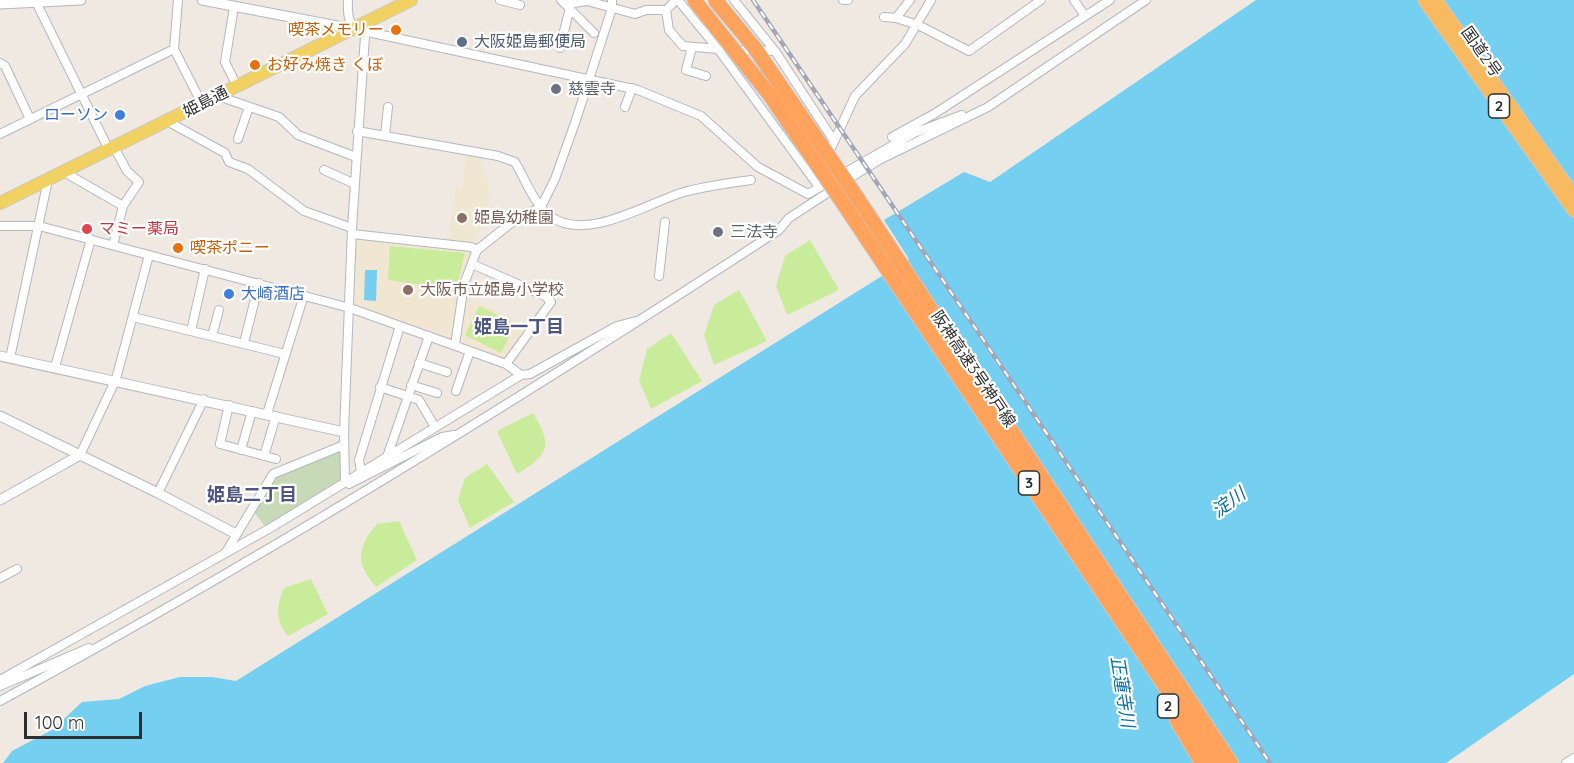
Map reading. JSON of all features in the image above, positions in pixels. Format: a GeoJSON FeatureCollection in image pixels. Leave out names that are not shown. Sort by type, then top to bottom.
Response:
{"type":"FeatureCollection","features":[{"type":"Feature","properties":{"kind":"highway","name":"阪神高速3号神戸線"},"geometry":{"type":"LineString","coordinates":[[694,0],[769,94],[1216,763]]}},
{"type":"Feature","properties":{"kind":"highway","name":"阪神高速3号神戸線"},"geometry":{"type":"LineString","coordinates":[[715,0],[754,47],[856,196],[1232,763]]}},
{"type":"Feature","properties":{"kind":"highway","name":"3"},"geometry":{"type":"LineString","coordinates":[[720,0],[754,47]]}},
{"type":"Feature","properties":{"kind":"highway","name":"国道2号"},"geometry":{"type":"LineString","coordinates":[[1424,0],[1574,211]]}},
{"type":"Feature","properties":{"kind":"highway","name":"国道2号"},"geometry":{"type":"LineString","coordinates":[[1436,0],[1574,196]]}},
{"type":"Feature","properties":{"kind":"highway","name":"2"},"geometry":{"type":"LineString","coordinates":[[1137,646],[1156,685],[1202,763]]}},
{"type":"Feature","properties":{"kind":"main road","name":"姫島通"},"geometry":{"type":"LineString","coordinates":[[2,198],[48,180],[411,0]]}},
{"type":"Feature","properties":{"kind":"street"},"geometry":{"type":"LineString","coordinates":[[0,4],[81,0]]}},
{"type":"Feature","properties":{"kind":"street"},"geometry":{"type":"LineString","coordinates":[[178,0],[174,50],[202,104]]}},
{"type":"Feature","properties":{"kind":"street"},"geometry":{"type":"LineString","coordinates":[[202,0],[353,29],[632,88],[701,116],[758,167],[808,194],[914,133],[988,107]]}},
{"type":"Feature","properties":{"kind":"street"},"geometry":{"type":"LineString","coordinates":[[345,481],[344,432],[352,231],[357,130],[364,82],[365,36],[353,29],[347,15],[348,0]]}},
{"type":"Feature","properties":{"kind":"street"},"geometry":{"type":"LineString","coordinates":[[500,0],[520,6]]}},
{"type":"Feature","properties":{"kind":"street"},"geometry":{"type":"LineString","coordinates":[[566,3],[586,1],[612,4],[635,14],[646,10],[666,10],[677,0],[718,49],[819,187]]}},
{"type":"Feature","properties":{"kind":"street"},"geometry":{"type":"LineString","coordinates":[[734,0],[775,51],[834,141]]}},
{"type":"Feature","properties":{"kind":"street"},"geometry":{"type":"LineString","coordinates":[[843,0],[848,0]]}},
{"type":"Feature","properties":{"kind":"street"},"geometry":{"type":"LineString","coordinates":[[896,18],[910,0]]}},
{"type":"Feature","properties":{"kind":"street"},"geometry":{"type":"LineString","coordinates":[[819,187],[822,167],[855,96],[905,44],[931,0]]}},
{"type":"Feature","properties":{"kind":"street"},"geometry":{"type":"LineString","coordinates":[[884,17],[918,25],[969,51],[1041,0]]}},
{"type":"Feature","properties":{"kind":"street"},"geometry":{"type":"LineString","coordinates":[[1074,0],[1085,16]]}},
{"type":"Feature","properties":{"kind":"street"},"geometry":{"type":"LineString","coordinates":[[892,137],[933,114],[1110,0]]}},
{"type":"Feature","properties":{"kind":"street"},"geometry":{"type":"LineString","coordinates":[[0,701],[175,604],[460,434],[779,230],[789,218],[832,189],[889,155],[988,107],[1146,0]]}},
{"type":"Feature","properties":{"kind":"street"},"geometry":{"type":"LineString","coordinates":[[36,2],[111,149],[129,174],[139,182],[123,206],[113,245]]}},
{"type":"Feature","properties":{"kind":"street"},"geometry":{"type":"LineString","coordinates":[[566,3],[594,33]]}},
{"type":"Feature","properties":{"kind":"street"},"geometry":{"type":"LineString","coordinates":[[560,48],[566,3]]}},
{"type":"Feature","properties":{"kind":"street"},"geometry":{"type":"LineString","coordinates":[[455,345],[464,284],[477,250],[511,224],[541,207],[555,179],[590,78],[612,4]]}},
{"type":"Feature","properties":{"kind":"street"},"geometry":{"type":"LineString","coordinates":[[234,7],[225,62],[237,86]]}},
{"type":"Feature","properties":{"kind":"street"},"geometry":{"type":"LineString","coordinates":[[666,10],[672,37],[682,46],[775,51]]}},
{"type":"Feature","properties":{"kind":"street"},"geometry":{"type":"LineString","coordinates":[[692,47],[686,70],[706,76]]}},
{"type":"Feature","properties":{"kind":"street"},"geometry":{"type":"LineString","coordinates":[[0,134],[174,50]]}},
{"type":"Feature","properties":{"kind":"street"},"geometry":{"type":"LineString","coordinates":[[0,63],[5,66],[30,119]]}},
{"type":"Feature","properties":{"kind":"street"},"geometry":{"type":"LineString","coordinates":[[625,107],[632,88]]}},
{"type":"Feature","properties":{"kind":"street"},"geometry":{"type":"LineString","coordinates":[[218,96],[279,117],[298,135],[356,157]]}},
{"type":"Feature","properties":{"kind":"street"},"geometry":{"type":"LineString","coordinates":[[238,139],[249,107]]}},
{"type":"Feature","properties":{"kind":"street"},"geometry":{"type":"LineString","coordinates":[[385,136],[388,107]]}},
{"type":"Feature","properties":{"kind":"street"},"geometry":{"type":"LineString","coordinates":[[167,121],[225,153],[229,162],[247,168],[304,211],[352,231],[471,247],[477,250]]}},
{"type":"Feature","properties":{"kind":"street"},"geometry":{"type":"LineString","coordinates":[[357,130],[498,156],[515,162],[541,207],[551,217],[566,223],[596,224],[716,183],[751,180]]}},
{"type":"Feature","properties":{"kind":"street"},"geometry":{"type":"LineString","coordinates":[[324,170],[355,184]]}},
{"type":"Feature","properties":{"kind":"street"},"geometry":{"type":"LineString","coordinates":[[64,172],[123,206]]}},
{"type":"Feature","properties":{"kind":"street"},"geometry":{"type":"LineString","coordinates":[[48,180],[39,226],[5,356],[116,379],[344,432]]}},
{"type":"Feature","properties":{"kind":"street"},"geometry":{"type":"LineString","coordinates":[[659,276],[665,222]]}},
{"type":"Feature","properties":{"kind":"street"},"geometry":{"type":"LineString","coordinates":[[0,226],[39,226],[350,308],[506,364],[521,375]]}},
{"type":"Feature","properties":{"kind":"street"},"geometry":{"type":"LineString","coordinates":[[55,367],[91,239]]}},
{"type":"Feature","properties":{"kind":"street"},"geometry":{"type":"LineString","coordinates":[[0,500],[80,456],[116,379],[150,255]]}},
{"type":"Feature","properties":{"kind":"street"},"geometry":{"type":"LineString","coordinates":[[472,264],[545,296],[551,302],[506,364]]}},
{"type":"Feature","properties":{"kind":"street"},"geometry":{"type":"LineString","coordinates":[[190,331],[205,269]]}},
{"type":"Feature","properties":{"kind":"street"},"geometry":{"type":"LineString","coordinates":[[244,343],[259,283]]}},
{"type":"Feature","properties":{"kind":"street"},"geometry":{"type":"LineString","coordinates":[[264,456],[285,354],[304,295]]}},
{"type":"Feature","properties":{"kind":"street"},"geometry":{"type":"LineString","coordinates":[[213,336],[219,310]]}},
{"type":"Feature","properties":{"kind":"street"},"geometry":{"type":"LineString","coordinates":[[133,317],[285,354]]}},
{"type":"Feature","properties":{"kind":"street"},"geometry":{"type":"LineString","coordinates":[[0,680],[226,554],[521,375],[530,374],[617,326],[643,319]]}},
{"type":"Feature","properties":{"kind":"street"},"geometry":{"type":"LineString","coordinates":[[361,472],[359,460],[400,326]]}},
{"type":"Feature","properties":{"kind":"street"},"geometry":{"type":"LineString","coordinates":[[387,457],[429,336]]}},
{"type":"Feature","properties":{"kind":"street"},"geometry":{"type":"LineString","coordinates":[[456,391],[470,351]]}},
{"type":"Feature","properties":{"kind":"street"},"geometry":{"type":"LineString","coordinates":[[419,363],[447,372]]}},
{"type":"Feature","properties":{"kind":"street"},"geometry":{"type":"LineString","coordinates":[[411,385],[437,393]]}},
{"type":"Feature","properties":{"kind":"street"},"geometry":{"type":"LineString","coordinates":[[380,387],[419,400],[435,427]]}},
{"type":"Feature","properties":{"kind":"street"},"geometry":{"type":"LineString","coordinates":[[158,493],[204,399]]}},
{"type":"Feature","properties":{"kind":"street"},"geometry":{"type":"LineString","coordinates":[[229,405],[220,444],[276,459]]}},
{"type":"Feature","properties":{"kind":"street"},"geometry":{"type":"LineString","coordinates":[[241,450],[252,411]]}},
{"type":"Feature","properties":{"kind":"street"},"geometry":{"type":"LineString","coordinates":[[0,416],[236,534]]}},
{"type":"Feature","properties":{"kind":"street"},"geometry":{"type":"LineString","coordinates":[[345,481],[348,484],[361,479],[442,437],[460,434]]}},
{"type":"Feature","properties":{"kind":"street"},"geometry":{"type":"LineString","coordinates":[[226,554],[273,474],[344,445]]}},
{"type":"Feature","properties":{"kind":"street"},"geometry":{"type":"LineString","coordinates":[[0,578],[17,568]]}},
{"type":"Feature","properties":{"kind":"street"},"geometry":{"type":"LineString","coordinates":[[0,686],[77,652],[99,646]]}},
{"type":"Feature","properties":{"kind":"street"},"geometry":{"type":"LineString","coordinates":[[1566,763],[1574,758]]}},
{"type":"Feature","properties":{"kind":"shaded area"},"geometry":{"type":"Polygon","coordinates":[[[467,156],[481,157],[490,192],[487,212],[479,219],[483,229],[475,236],[479,243],[449,240],[455,188],[463,189],[467,156]]]}},
{"type":"Feature","properties":{"kind":"shaded area","name":"大阪市立姫島小学校"},"geometry":{"type":"Polygon","coordinates":[[[360,236],[469,249],[471,252],[461,284],[454,336],[451,340],[355,304],[356,240],[360,236]]]}},
{"type":"Feature","properties":{"kind":"shaded area"},"geometry":{"type":"Polygon","coordinates":[[[467,297],[528,326],[507,358],[502,359],[467,345],[462,338],[467,297]]]}},
{"type":"Feature","properties":{"kind":"green space"},"geometry":{"type":"Polygon","coordinates":[[[810,240],[839,290],[787,315],[776,286],[785,256],[810,240]]]}},
{"type":"Feature","properties":{"kind":"green space"},"geometry":{"type":"Polygon","coordinates":[[[390,246],[465,253],[456,290],[388,280],[390,246]]]}},
{"type":"Feature","properties":{"kind":"green space"},"geometry":{"type":"Polygon","coordinates":[[[739,290],[767,341],[714,365],[704,335],[714,305],[739,290]]]}},
{"type":"Feature","properties":{"kind":"green space"},"geometry":{"type":"Polygon","coordinates":[[[479,306],[515,324],[501,353],[465,335],[479,306]]]}},
{"type":"Feature","properties":{"kind":"green space"},"geometry":{"type":"Polygon","coordinates":[[[671,333],[702,381],[651,409],[639,380],[647,349],[671,333]]]}},
{"type":"Feature","properties":{"kind":"green space"},"geometry":{"type":"Polygon","coordinates":[[[533,413],[543,434],[544,449],[536,461],[517,474],[497,431],[533,413]]]}},
{"type":"Feature","properties":{"kind":"green space"},"geometry":{"type":"Polygon","coordinates":[[[341,451],[341,483],[266,528],[254,512],[275,477],[341,451]]]}},
{"type":"Feature","properties":{"kind":"green space"},"geometry":{"type":"Polygon","coordinates":[[[487,464],[514,502],[470,528],[458,500],[465,478],[487,464]]]}},
{"type":"Feature","properties":{"kind":"green space"},"geometry":{"type":"Polygon","coordinates":[[[399,521],[417,560],[376,587],[364,570],[362,548],[377,524],[399,521]]]}},
{"type":"Feature","properties":{"kind":"green space"},"geometry":{"type":"Polygon","coordinates":[[[311,579],[328,614],[288,636],[278,613],[279,601],[284,588],[311,579]]]}},
{"type":"Feature","properties":{"kind":"water"},"geometry":{"type":"Polygon","coordinates":[[[1256,0],[1574,0],[1574,674],[1446,763],[3,763],[12,751],[52,730],[82,702],[119,699],[145,686],[180,677],[212,677],[236,681],[909,259],[884,220],[964,172],[990,182],[1256,0]]]}},
{"type":"Feature","properties":{"kind":"water"},"geometry":{"type":"Polygon","coordinates":[[[365,270],[377,270],[376,301],[364,300],[365,270]]]}},
{"type":"Feature","properties":{"kind":"railway"},"geometry":{"type":"LineString","coordinates":[[753,0],[1270,763]]}},
{"type":"Feature","properties":{"kind":"place","name":"喫茶メモリー"},"geometry":{"type":"Point","coordinates":[396,30]}},
{"type":"Feature","properties":{"kind":"place","name":"大阪姫島郵便局"},"geometry":{"type":"Point","coordinates":[462,42]}},
{"type":"Feature","properties":{"kind":"place","name":"お好み焼き くぼ"},"geometry":{"type":"Point","coordinates":[255,65]}},
{"type":"Feature","properties":{"kind":"place","name":"慈雲寺"},"geometry":{"type":"Point","coordinates":[556,89]}},
{"type":"Feature","properties":{"kind":"place","name":"ローソン"},"geometry":{"type":"Point","coordinates":[120,115]}},
{"type":"Feature","properties":{"kind":"place","name":"姫島幼稚園"},"geometry":{"type":"Point","coordinates":[462,218]}},
{"type":"Feature","properties":{"kind":"place","name":"マミー薬局"},"geometry":{"type":"Point","coordinates":[87,229]}},
{"type":"Feature","properties":{"kind":"place","name":"三法寺"},"geometry":{"type":"Point","coordinates":[718,232]}},
{"type":"Feature","properties":{"kind":"place","name":"喫茶ポニー"},"geometry":{"type":"Point","coordinates":[178,248]}},
{"type":"Feature","properties":{"kind":"place","name":"大阪市立姫島小学校"},"geometry":{"type":"Point","coordinates":[408,290]}},
{"type":"Feature","properties":{"kind":"place","name":"大崎酒店"},"geometry":{"type":"Point","coordinates":[229,294]}},
{"type":"Feature","properties":{"kind":"district","name":"姫島一丁目"},"geometry":{"type":"Point","coordinates":[519,328]}},
{"type":"Feature","properties":{"kind":"district","name":"姫島二丁目"},"geometry":{"type":"Point","coordinates":[252,496]}},
{"type":"Feature","properties":{"kind":"water label","name":"淀川"},"geometry":{"type":"Point","coordinates":[1229,503]}},
{"type":"Feature","properties":{"kind":"water label","name":"正蓮寺川"},"geometry":{"type":"Point","coordinates":[1122,692]}}]}
